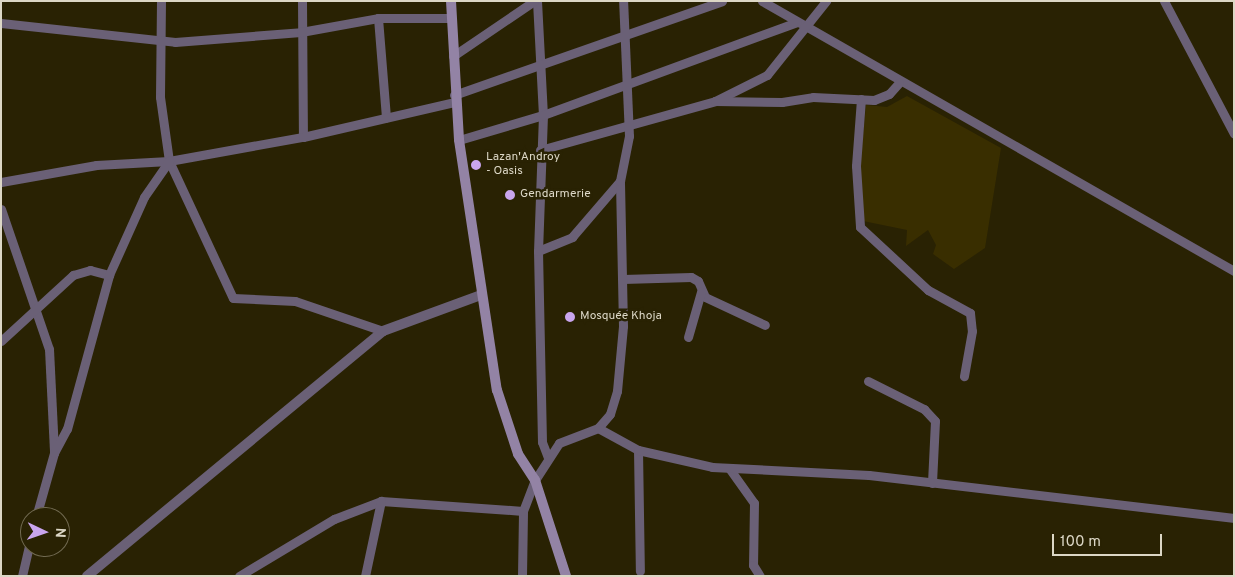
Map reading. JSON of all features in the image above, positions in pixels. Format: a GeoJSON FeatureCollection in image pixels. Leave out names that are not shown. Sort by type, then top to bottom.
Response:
{"type":"FeatureCollection","features":[{"type":"Feature","properties":{"kind":"main road"},"geometry":{"type":"LineString","coordinates":[[450,1],[459,140],[481,295],[497,390],[518,454],[535,480],[566,576]]}},
{"type":"Feature","properties":{"kind":"street"},"geometry":{"type":"LineString","coordinates":[[161,1],[160,97],[169,161],[233,298],[295,301],[383,331]]}},
{"type":"Feature","properties":{"kind":"street"},"geometry":{"type":"LineString","coordinates":[[302,1],[303,137]]}},
{"type":"Feature","properties":{"kind":"street"},"geometry":{"type":"LineString","coordinates":[[453,56],[535,1]]}},
{"type":"Feature","properties":{"kind":"street"},"geometry":{"type":"LineString","coordinates":[[535,1],[543,115],[540,150],[538,251],[542,442],[548,458]]}},
{"type":"Feature","properties":{"kind":"street"},"geometry":{"type":"LineString","coordinates":[[522,576],[523,511],[535,480],[559,443],[598,428],[610,414],[617,391],[622,279],[620,181],[629,136],[626,126],[623,1]]}},
{"type":"Feature","properties":{"kind":"street"},"geometry":{"type":"LineString","coordinates":[[1,182],[96,165],[169,161],[303,137],[386,118],[455,99],[539,64],[722,1]]}},
{"type":"Feature","properties":{"kind":"street"},"geometry":{"type":"LineString","coordinates":[[762,1],[899,83],[1116,201],[1234,272]]}},
{"type":"Feature","properties":{"kind":"street"},"geometry":{"type":"LineString","coordinates":[[540,150],[715,101],[767,75],[807,28],[826,1]]}},
{"type":"Feature","properties":{"kind":"street"},"geometry":{"type":"LineString","coordinates":[[1164,1],[1234,134]]}},
{"type":"Feature","properties":{"kind":"street"},"geometry":{"type":"LineString","coordinates":[[1,23],[161,40],[301,32],[378,18],[450,18]]}},
{"type":"Feature","properties":{"kind":"street"},"geometry":{"type":"LineString","coordinates":[[378,18],[386,118]]}},
{"type":"Feature","properties":{"kind":"street"},"geometry":{"type":"LineString","coordinates":[[459,140],[543,115],[797,22]]}},
{"type":"Feature","properties":{"kind":"street"},"geometry":{"type":"LineString","coordinates":[[715,101],[861,99],[889,94],[899,83]]}},
{"type":"Feature","properties":{"kind":"street"},"geometry":{"type":"LineString","coordinates":[[861,99],[856,166],[860,227],[928,290],[970,313],[972,331],[964,376]]}},
{"type":"Feature","properties":{"kind":"street"},"geometry":{"type":"LineString","coordinates":[[39,507],[54,453],[67,429],[109,275],[144,197],[169,161]]}},
{"type":"Feature","properties":{"kind":"street"},"geometry":{"type":"LineString","coordinates":[[538,251],[572,237],[620,181]]}},
{"type":"Feature","properties":{"kind":"street"},"geometry":{"type":"LineString","coordinates":[[1,210],[34,313],[46,332],[49,349],[54,453]]}},
{"type":"Feature","properties":{"kind":"street"},"geometry":{"type":"LineString","coordinates":[[1,341],[34,313],[73,275],[90,270],[109,275]]}},
{"type":"Feature","properties":{"kind":"street"},"geometry":{"type":"LineString","coordinates":[[622,279],[691,276],[701,292],[714,302],[765,325]]}},
{"type":"Feature","properties":{"kind":"street"},"geometry":{"type":"LineString","coordinates":[[688,337],[701,292]]}},
{"type":"Feature","properties":{"kind":"street"},"geometry":{"type":"LineString","coordinates":[[87,576],[383,331],[481,295]]}},
{"type":"Feature","properties":{"kind":"street"},"geometry":{"type":"LineString","coordinates":[[868,381],[924,409],[935,421],[932,483]]}},
{"type":"Feature","properties":{"kind":"street"},"geometry":{"type":"LineString","coordinates":[[598,428],[638,450],[729,468],[869,475],[1234,518]]}},
{"type":"Feature","properties":{"kind":"street"},"geometry":{"type":"LineString","coordinates":[[638,450],[640,571]]}},
{"type":"Feature","properties":{"kind":"street"},"geometry":{"type":"LineString","coordinates":[[729,468],[754,503],[753,565],[760,576]]}},
{"type":"Feature","properties":{"kind":"street"},"geometry":{"type":"LineString","coordinates":[[239,576],[334,519],[381,501],[523,511]]}},
{"type":"Feature","properties":{"kind":"street"},"geometry":{"type":"LineString","coordinates":[[365,576],[381,501]]}},
{"type":"Feature","properties":{"kind":"street"},"geometry":{"type":"LineString","coordinates":[[22,576],[26,557]]}},
{"type":"Feature","properties":{"kind":"shaded area"},"geometry":{"type":"Polygon","coordinates":[[[907,96],[1001,148],[985,248],[954,269],[933,254],[936,245],[928,230],[906,246],[907,230],[863,221],[860,167],[866,105],[887,107],[907,96]]]}},
{"type":"Feature","properties":{"kind":"place","name":"Lazan'Androy - Oasis"},"geometry":{"type":"Point","coordinates":[476,165]}},
{"type":"Feature","properties":{"kind":"place","name":"Gendarmerie"},"geometry":{"type":"Point","coordinates":[510,195]}},
{"type":"Feature","properties":{"kind":"place","name":"Mosquée Khoja"},"geometry":{"type":"Point","coordinates":[570,317]}}]}
